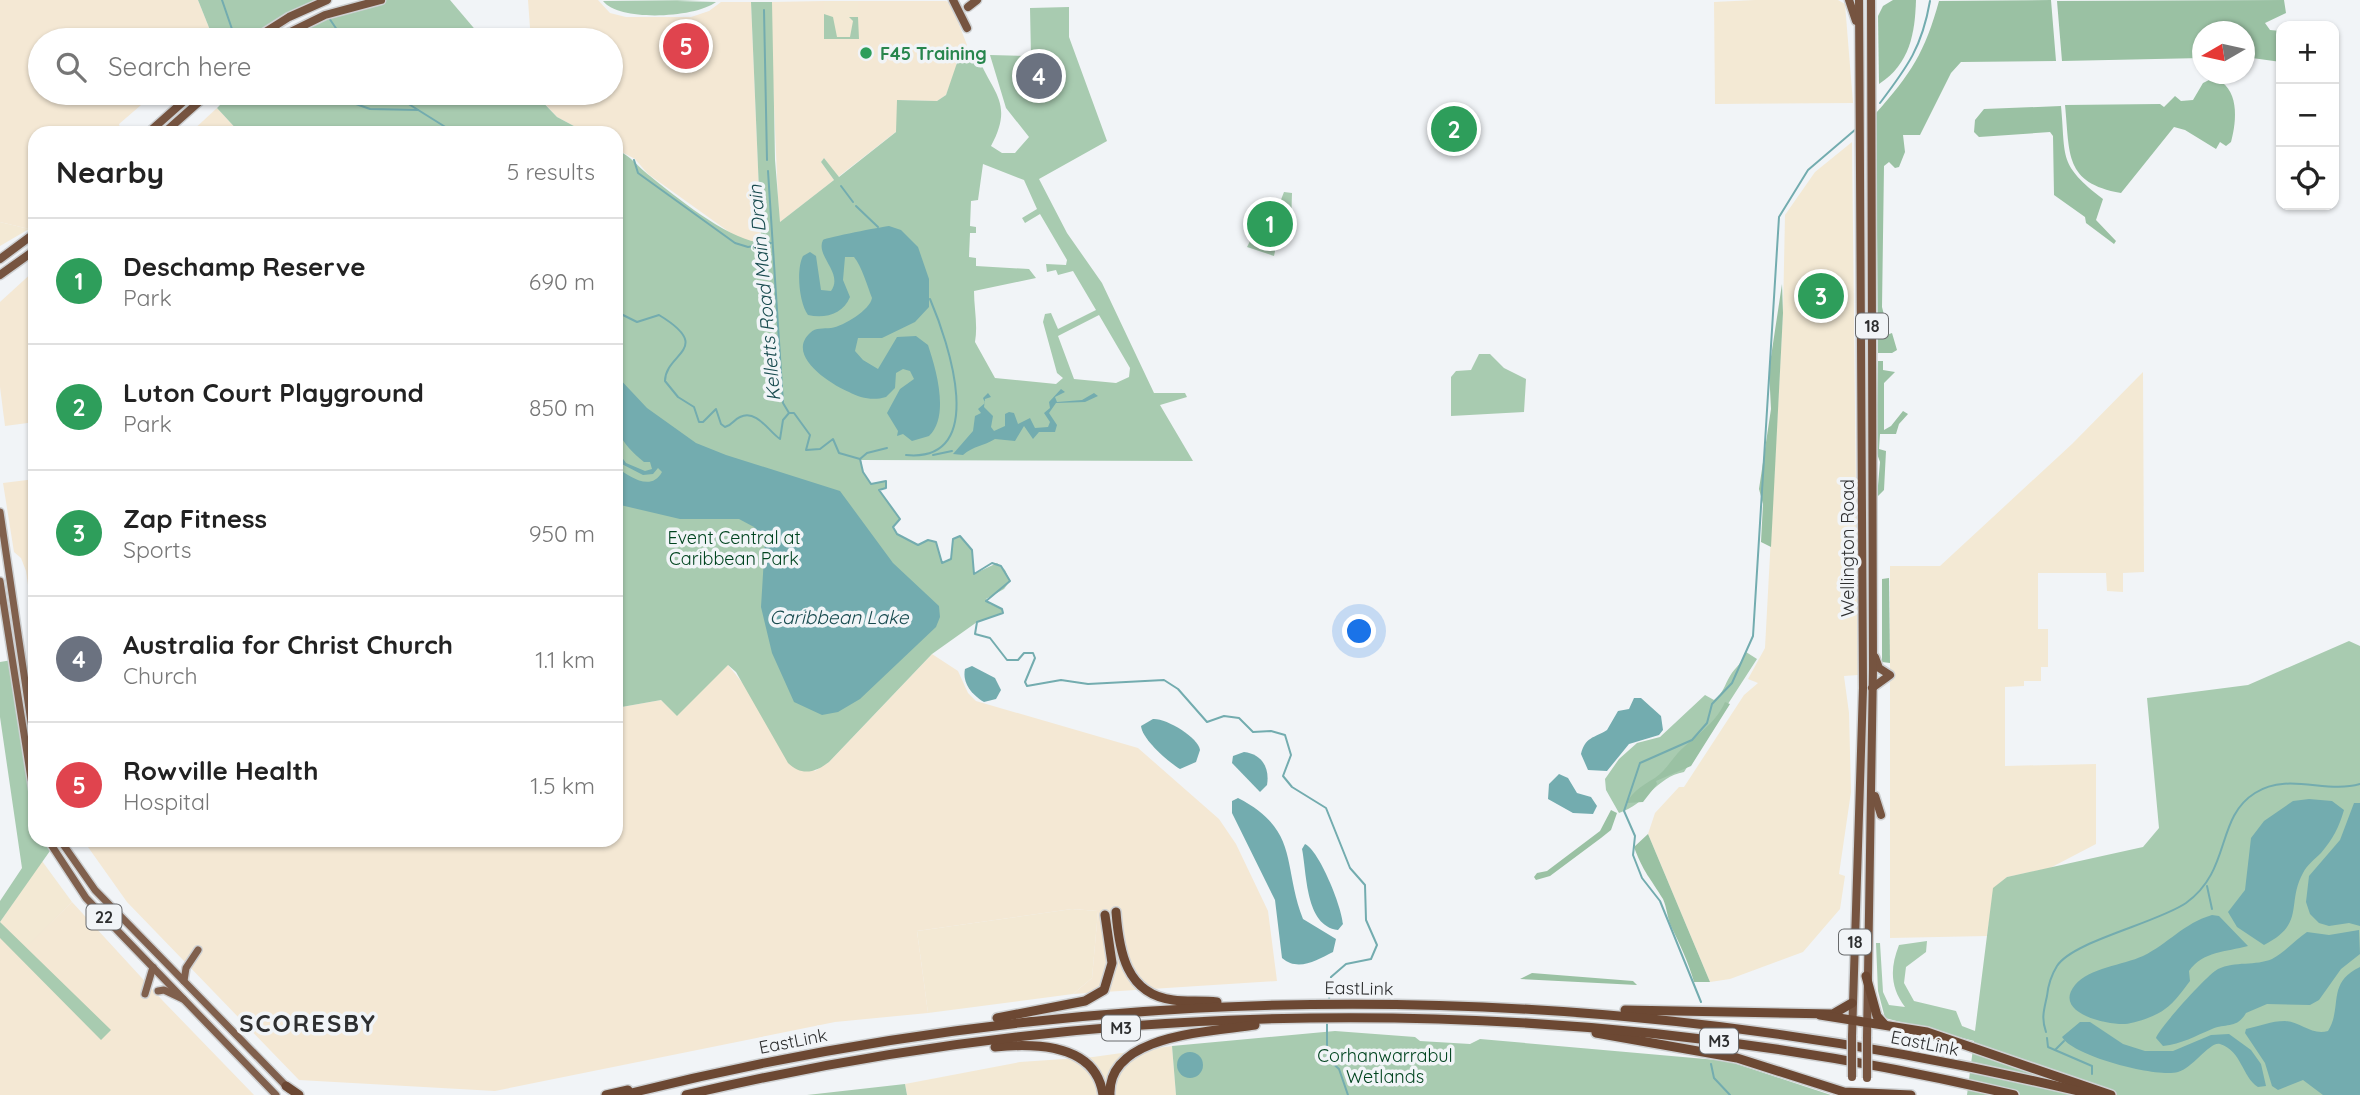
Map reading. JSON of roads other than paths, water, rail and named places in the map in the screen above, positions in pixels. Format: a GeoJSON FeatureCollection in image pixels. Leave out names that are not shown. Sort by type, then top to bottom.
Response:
{"type":"FeatureCollection","features":[{"type":"Feature","properties":{"kind":"highway"},"geometry":{"type":"LineString","coordinates":[[298,28],[345,8],[381,0]]}},
{"type":"Feature","properties":{"kind":"highway"},"geometry":{"type":"LineString","coordinates":[[953,0],[967,28]]}},
{"type":"Feature","properties":{"kind":"highway"},"geometry":{"type":"LineString","coordinates":[[968,7],[977,0]]}},
{"type":"Feature","properties":{"kind":"highway"},"geometry":{"type":"LineString","coordinates":[[1849,0],[1860,41]]}},
{"type":"Feature","properties":{"kind":"highway","name":"Wellington Road"},"geometry":{"type":"LineString","coordinates":[[1859,0],[1868,675],[1852,1003],[1859,1022]]}},
{"type":"Feature","properties":{"kind":"highway","name":"Wellington Road"},"geometry":{"type":"LineString","coordinates":[[1871,0],[1873,647],[1868,675],[1872,688],[1872,783],[1876,817]]}},
{"type":"Feature","properties":{"kind":"highway"},"geometry":{"type":"LineString","coordinates":[[1871,14],[1874,5],[1881,0]]}},
{"type":"Feature","properties":{"kind":"highway"},"geometry":{"type":"LineString","coordinates":[[272,28],[324,1]]}},
{"type":"Feature","properties":{"kind":"highway"},"geometry":{"type":"LineString","coordinates":[[1860,85],[1871,85]]}},
{"type":"Feature","properties":{"kind":"highway"},"geometry":{"type":"LineString","coordinates":[[156,126],[180,105]]}},
{"type":"Feature","properties":{"kind":"highway"},"geometry":{"type":"LineString","coordinates":[[172,126],[196,105]]}},
{"type":"Feature","properties":{"kind":"highway"},"geometry":{"type":"LineString","coordinates":[[0,259],[28,238]]}},
{"type":"Feature","properties":{"kind":"highway"},"geometry":{"type":"LineString","coordinates":[[1,275],[28,255]]}},
{"type":"Feature","properties":{"kind":"highway"},"geometry":{"type":"LineString","coordinates":[[1862,332],[1872,329]]}},
{"type":"Feature","properties":{"kind":"highway"},"geometry":{"type":"LineString","coordinates":[[1862,358],[1872,358]]}},
{"type":"Feature","properties":{"kind":"highway"},"geometry":{"type":"LineString","coordinates":[[1872,688],[1889,675],[1879,668],[1873,647]]}},
{"type":"Feature","properties":{"kind":"highway"},"geometry":{"type":"LineString","coordinates":[[1861,818],[1876,817]]}},
{"type":"Feature","properties":{"kind":"highway","name":"18"},"geometry":{"type":"LineString","coordinates":[[1859,1022],[1866,976],[1876,817]]}},
{"type":"Feature","properties":{"kind":"highway"},"geometry":{"type":"LineString","coordinates":[[1116,912],[1122,959],[1135,980],[1145,989],[1169,999],[1243,1005]]}},
{"type":"Feature","properties":{"kind":"highway"},"geometry":{"type":"LineString","coordinates":[[973,1027],[997,1018],[1085,1001],[1100,993],[1112,969],[1105,915]]}},
{"type":"Feature","properties":{"kind":"highway"},"geometry":{"type":"LineString","coordinates":[[1866,976],[1877,1016],[1884,1024]]}},
{"type":"Feature","properties":{"kind":"highway","name":"EastLink"},"geometry":{"type":"LineString","coordinates":[[623,1095],[755,1065],[973,1027],[1243,1005],[1341,1002],[1603,1013],[1752,1029],[1861,1046],[2095,1095]]}},
{"type":"Feature","properties":{"kind":"highway"},"geometry":{"type":"LineString","coordinates":[[1820,1015],[1841,1012],[1852,1003]]}},
{"type":"Feature","properties":{"kind":"highway"},"geometry":{"type":"LineString","coordinates":[[1603,1013],[1639,1009],[1820,1015],[1884,1024],[1927,1032],[2111,1095]]}},
{"type":"Feature","properties":{"kind":"highway"},"geometry":{"type":"LineString","coordinates":[[1110,1095],[1110,1083],[1116,1067],[1143,1047],[1170,1039],[1291,1019]]}},
{"type":"Feature","properties":{"kind":"highway","name":"EastLink"},"geometry":{"type":"LineString","coordinates":[[691,1094],[862,1061],[1096,1030],[1291,1019],[1341,1019],[1463,1020],[1755,1045],[1905,1069],[2014,1095]]}},
{"type":"Feature","properties":{"kind":"highway"},"geometry":{"type":"LineString","coordinates":[[1859,1022],[1852,1034],[1859,1087]]}},
{"type":"Feature","properties":{"kind":"highway"},"geometry":{"type":"LineString","coordinates":[[1859,1022],[1867,1035],[1859,1087]]}},
{"type":"Feature","properties":{"kind":"highway"},"geometry":{"type":"LineString","coordinates":[[1574,1028],[1737,1058],[1837,1092],[1859,1087],[1911,1095]]}},
{"type":"Feature","properties":{"kind":"highway"},"geometry":{"type":"LineString","coordinates":[[952,1047],[966,1050],[1027,1046],[1069,1052],[1081,1058],[1094,1070],[1103,1095]]}},
{"type":"Feature","properties":{"kind":"highway"},"geometry":{"type":"LineString","coordinates":[[606,1095],[755,1065]]}},
{"type":"Feature","properties":{"kind":"highway"},"geometry":{"type":"LineString","coordinates":[[286,1086],[297,1095]]}},
{"type":"Feature","properties":{"kind":"main road"},"geometry":{"type":"LineString","coordinates":[[0,512],[28,702]]}},
{"type":"Feature","properties":{"kind":"main road"},"geometry":{"type":"LineString","coordinates":[[0,581],[28,759]]}},
{"type":"Feature","properties":{"kind":"main road","name":"22"},"geometry":{"type":"LineString","coordinates":[[52,847],[82,893],[276,1095]]}},
{"type":"Feature","properties":{"kind":"main road","name":"22"},"geometry":{"type":"LineString","coordinates":[[65,847],[90,885],[286,1086]]}},
{"type":"Feature","properties":{"kind":"main road"},"geometry":{"type":"LineString","coordinates":[[184,981],[186,968],[198,950]]}},
{"type":"Feature","properties":{"kind":"main road"},"geometry":{"type":"LineString","coordinates":[[145,994],[153,967]]}},
{"type":"Feature","properties":{"kind":"main road"},"geometry":{"type":"LineString","coordinates":[[158,991],[164,990],[187,1001]]}},
{"type":"Feature","properties":{"kind":"water"},"geometry":{"type":"Polygon","coordinates":[[[889,226],[901,230],[918,247],[929,279],[929,307],[915,322],[882,338],[858,338],[855,351],[863,360],[878,369],[897,337],[916,336],[928,345],[939,392],[939,417],[929,436],[912,441],[903,434],[897,436],[898,431],[887,413],[900,389],[914,379],[910,371],[903,369],[896,373],[895,388],[886,397],[867,398],[841,388],[823,376],[807,360],[803,351],[804,342],[812,331],[836,327],[849,321],[867,307],[872,298],[857,261],[854,257],[845,257],[843,280],[850,297],[847,303],[833,314],[808,315],[802,303],[800,286],[803,256],[810,252],[816,256],[821,290],[831,291],[834,278],[823,252],[823,240],[889,226]]]}},
{"type":"Feature","properties":{"kind":"water","name":"Caribbean Lake"},"geometry":{"type":"Polygon","coordinates":[[[623,382],[647,408],[696,443],[840,491],[893,563],[939,606],[940,617],[936,627],[860,699],[838,712],[822,715],[794,702],[772,653],[761,607],[765,541],[754,527],[739,519],[680,519],[623,506],[623,471],[646,482],[657,478],[662,472],[658,468],[653,474],[643,475],[623,465],[623,459],[626,463],[645,471],[652,469],[650,462],[644,462],[624,442],[623,382]]]}},
{"type":"Feature","properties":{"kind":"water"},"geometry":{"type":"Polygon","coordinates":[[[1061,389],[1065,392],[1055,397],[1057,402],[1082,400],[1094,393],[1098,396],[1085,402],[1056,403],[1049,413],[1057,425],[1055,432],[1039,432],[1033,439],[1024,426],[1015,441],[995,439],[963,455],[953,454],[973,431],[975,416],[981,413],[978,409],[984,403],[984,407],[993,416],[991,427],[994,431],[1005,426],[1005,414],[1009,412],[1014,413],[1018,424],[1030,418],[1035,428],[1048,427],[1050,422],[1044,413],[1050,408],[1049,402],[1061,389]]]}},
{"type":"Feature","properties":{"kind":"water"},"geometry":{"type":"Polygon","coordinates":[[[972,666],[995,678],[1001,690],[996,699],[984,702],[969,688],[964,674],[965,669],[972,666]]]}},
{"type":"Feature","properties":{"kind":"water"},"geometry":{"type":"Polygon","coordinates":[[[1634,698],[1641,698],[1661,716],[1663,730],[1659,735],[1629,744],[1607,771],[1588,770],[1581,754],[1585,744],[1607,730],[1618,711],[1629,709],[1634,698]]]}},
{"type":"Feature","properties":{"kind":"water"},"geometry":{"type":"Polygon","coordinates":[[[1153,719],[1173,725],[1194,740],[1200,750],[1196,762],[1180,769],[1156,750],[1141,726],[1153,719]]]}},
{"type":"Feature","properties":{"kind":"water"},"geometry":{"type":"Polygon","coordinates":[[[1244,752],[1256,756],[1266,768],[1267,785],[1260,792],[1232,763],[1233,756],[1244,752]]]}},
{"type":"Feature","properties":{"kind":"water"},"geometry":{"type":"Polygon","coordinates":[[[1559,774],[1568,778],[1577,793],[1591,797],[1597,806],[1593,814],[1573,813],[1548,799],[1549,784],[1559,774]]]}},
{"type":"Feature","properties":{"kind":"water"},"geometry":{"type":"Polygon","coordinates":[[[1238,798],[1258,810],[1280,836],[1303,919],[1336,939],[1333,952],[1301,964],[1294,964],[1282,958],[1275,900],[1232,813],[1232,801],[1238,798]]]}},
{"type":"Feature","properties":{"kind":"water"},"geometry":{"type":"Polygon","coordinates":[[[2293,801],[2332,801],[2344,810],[2329,843],[2303,873],[2290,921],[2277,937],[2264,945],[2237,927],[2228,912],[2245,890],[2251,838],[2264,821],[2293,801]]]}},
{"type":"Feature","properties":{"kind":"water"},"geometry":{"type":"Polygon","coordinates":[[[2354,803],[2360,803],[2360,926],[2349,923],[2329,926],[2319,923],[2310,914],[2306,902],[2309,876],[2340,840],[2354,803]]]}},
{"type":"Feature","properties":{"kind":"water"},"geometry":{"type":"Polygon","coordinates":[[[1305,844],[1311,848],[1323,867],[1334,893],[1343,924],[1338,930],[1327,926],[1313,909],[1302,849],[1305,844]]]}},
{"type":"Feature","properties":{"kind":"water"},"geometry":{"type":"Polygon","coordinates":[[[2212,915],[2219,916],[2248,946],[2216,953],[2195,964],[2189,971],[2190,981],[2161,1012],[2135,1022],[2117,1024],[2085,1015],[2071,1003],[2070,995],[2081,979],[2143,956],[2184,928],[2212,915]]]}},
{"type":"Feature","properties":{"kind":"water"},"geometry":{"type":"Polygon","coordinates":[[[2359,930],[2360,954],[2341,969],[2319,1000],[2310,1005],[2267,1004],[2246,1013],[2235,1024],[2217,1027],[2176,1043],[2163,1046],[2156,1038],[2184,1002],[2218,969],[2272,959],[2307,932],[2329,935],[2359,930]]]}},
{"type":"Feature","properties":{"kind":"water"},"geometry":{"type":"Polygon","coordinates":[[[2360,967],[2360,1095],[2323,1095],[2303,1080],[2278,1090],[2272,1086],[2265,1063],[2245,1033],[2246,1029],[2285,1021],[2317,1032],[2328,1031],[2343,980],[2360,967]]]}},
{"type":"Feature","properties":{"kind":"water"},"geometry":{"type":"Polygon","coordinates":[[[2080,1022],[2090,1022],[2123,1044],[2145,1051],[2173,1051],[2211,1035],[2229,1034],[2251,1050],[2261,1064],[2266,1086],[2258,1087],[2253,1083],[2233,1052],[2220,1044],[2211,1047],[2178,1072],[2152,1072],[2098,1058],[2069,1044],[2062,1037],[2080,1022]]]}},
{"type":"Feature","properties":{"kind":"water"},"geometry":{"type":"Polygon","coordinates":[[[1190,1052],[1199,1056],[1203,1065],[1199,1074],[1190,1078],[1181,1074],[1177,1065],[1181,1056],[1190,1052]]]}},
{"type":"Feature","properties":{"kind":"waterway"},"geometry":{"type":"LineString","coordinates":[[222,0],[232,28]]}},
{"type":"Feature","properties":{"kind":"waterway"},"geometry":{"type":"LineString","coordinates":[[1880,103],[1918,44],[1930,1]]}},
{"type":"Feature","properties":{"kind":"waterway","name":"Kelletts Road Main Drain"},"geometry":{"type":"LineString","coordinates":[[764,10],[767,160]]}},
{"type":"Feature","properties":{"kind":"waterway"},"geometry":{"type":"LineString","coordinates":[[329,18],[336,28]]}},
{"type":"Feature","properties":{"kind":"waterway"},"geometry":{"type":"LineString","coordinates":[[359,105],[370,109],[418,110]]}},
{"type":"Feature","properties":{"kind":"waterway"},"geometry":{"type":"LineString","coordinates":[[410,105],[444,126]]}},
{"type":"Feature","properties":{"kind":"waterway"},"geometry":{"type":"LineString","coordinates":[[1701,1002],[1660,901],[1642,878],[1633,855],[1635,836],[1624,811],[1640,763],[1692,740],[1707,723],[1712,704],[1732,683],[1753,636],[1779,217],[1808,170],[1856,129]]}},
{"type":"Feature","properties":{"kind":"waterway"},"geometry":{"type":"LineString","coordinates":[[634,160],[638,173],[735,243],[748,247],[771,243]]}},
{"type":"Feature","properties":{"kind":"waterway","name":"Kelletts Road Main Drain"},"geometry":{"type":"LineString","coordinates":[[768,171],[783,403],[789,413]]}},
{"type":"Feature","properties":{"kind":"waterway"},"geometry":{"type":"LineString","coordinates":[[841,186],[853,202]]}},
{"type":"Feature","properties":{"kind":"waterway"},"geometry":{"type":"LineString","coordinates":[[856,206],[878,227]]}},
{"type":"Feature","properties":{"kind":"waterway"},"geometry":{"type":"LineString","coordinates":[[906,455],[932,452],[948,440],[955,420],[956,396],[952,369],[946,342],[930,299]]}},
{"type":"Feature","properties":{"kind":"waterway"},"geometry":{"type":"LineString","coordinates":[[623,315],[637,322],[659,315],[684,336],[686,343],[667,372],[665,381],[678,397],[694,407],[699,422],[703,422],[716,409],[721,424],[725,427],[740,417],[752,416],[780,439],[783,420],[789,413],[794,413],[810,435],[806,450],[820,449],[833,439],[839,453],[860,459],[863,472],[871,484],[886,481],[886,488],[879,490],[900,519],[893,527],[897,534],[918,545],[928,540],[936,542],[942,563],[951,559],[953,539],[960,536],[972,550],[974,574],[992,563],[1001,566],[1010,581],[986,601],[1002,609],[1003,613],[977,622],[975,634],[990,638],[1007,660],[1018,660],[1024,653],[1033,653],[1035,658],[1025,682],[1027,686],[1061,680],[1088,684],[1164,680],[1178,689],[1207,722],[1224,716],[1239,718],[1253,732],[1271,731],[1285,735],[1291,755],[1283,776],[1292,787],[1326,808],[1350,868],[1365,885],[1366,920],[1377,945],[1371,959],[1346,964],[1331,977],[1329,1000]]}},
{"type":"Feature","properties":{"kind":"waterway"},"geometry":{"type":"LineString","coordinates":[[860,459],[867,453],[887,448]]}},
{"type":"Feature","properties":{"kind":"waterway"},"geometry":{"type":"LineString","coordinates":[[933,455],[952,451]]}},
{"type":"Feature","properties":{"kind":"waterway"},"geometry":{"type":"LineString","coordinates":[[2046,1032],[2044,1010],[2049,984],[2057,966],[2080,948],[2173,910],[2201,890],[2218,860],[2234,816],[2242,804],[2255,793],[2281,784],[2334,787],[2360,784]]}},
{"type":"Feature","properties":{"kind":"waterway"},"geometry":{"type":"LineString","coordinates":[[2207,886],[2212,909]]}},
{"type":"Feature","properties":{"kind":"waterway"},"geometry":{"type":"LineString","coordinates":[[1327,1023],[1327,1058],[1339,1069],[1348,1095]]}},
{"type":"Feature","properties":{"kind":"waterway"},"geometry":{"type":"LineString","coordinates":[[2047,1038],[2048,1047],[2092,1066],[2092,1074]]}},
{"type":"Feature","properties":{"kind":"waterway"},"geometry":{"type":"LineString","coordinates":[[2055,1050],[2064,1041]]}},
{"type":"Feature","properties":{"kind":"waterway"},"geometry":{"type":"LineString","coordinates":[[1711,1064],[1714,1078],[1730,1095]]}},
{"type":"Feature","properties":{"kind":"place","name":"Rowville Health"},"geometry":{"type":"Point","coordinates":[686,46]}},
{"type":"Feature","properties":{"kind":"place","name":"F45 Training"},"geometry":{"type":"Point","coordinates":[866,53]}},
{"type":"Feature","properties":{"kind":"place","name":"Australia for Christ Church"},"geometry":{"type":"Point","coordinates":[1039,76]}},
{"type":"Feature","properties":{"kind":"place","name":"Luton Court Playground"},"geometry":{"type":"Point","coordinates":[1454,129]}},
{"type":"Feature","properties":{"kind":"place","name":"Deschamp Reserve"},"geometry":{"type":"Point","coordinates":[1270,224]}},
{"type":"Feature","properties":{"kind":"place","name":"Zap Fitness"},"geometry":{"type":"Point","coordinates":[1821,296]}},
{"type":"Feature","properties":{"kind":"district","name":"SCORESBY"},"geometry":{"type":"Point","coordinates":[308,1023]}},
{"type":"Feature","properties":{"kind":"park label","name":"Event Central at Caribbean Park"},"geometry":{"type":"Point","coordinates":[734,547]}},
{"type":"Feature","properties":{"kind":"park label","name":"Corhanwarrabul Wetlands"},"geometry":{"type":"Point","coordinates":[1385,1065]}}]}
